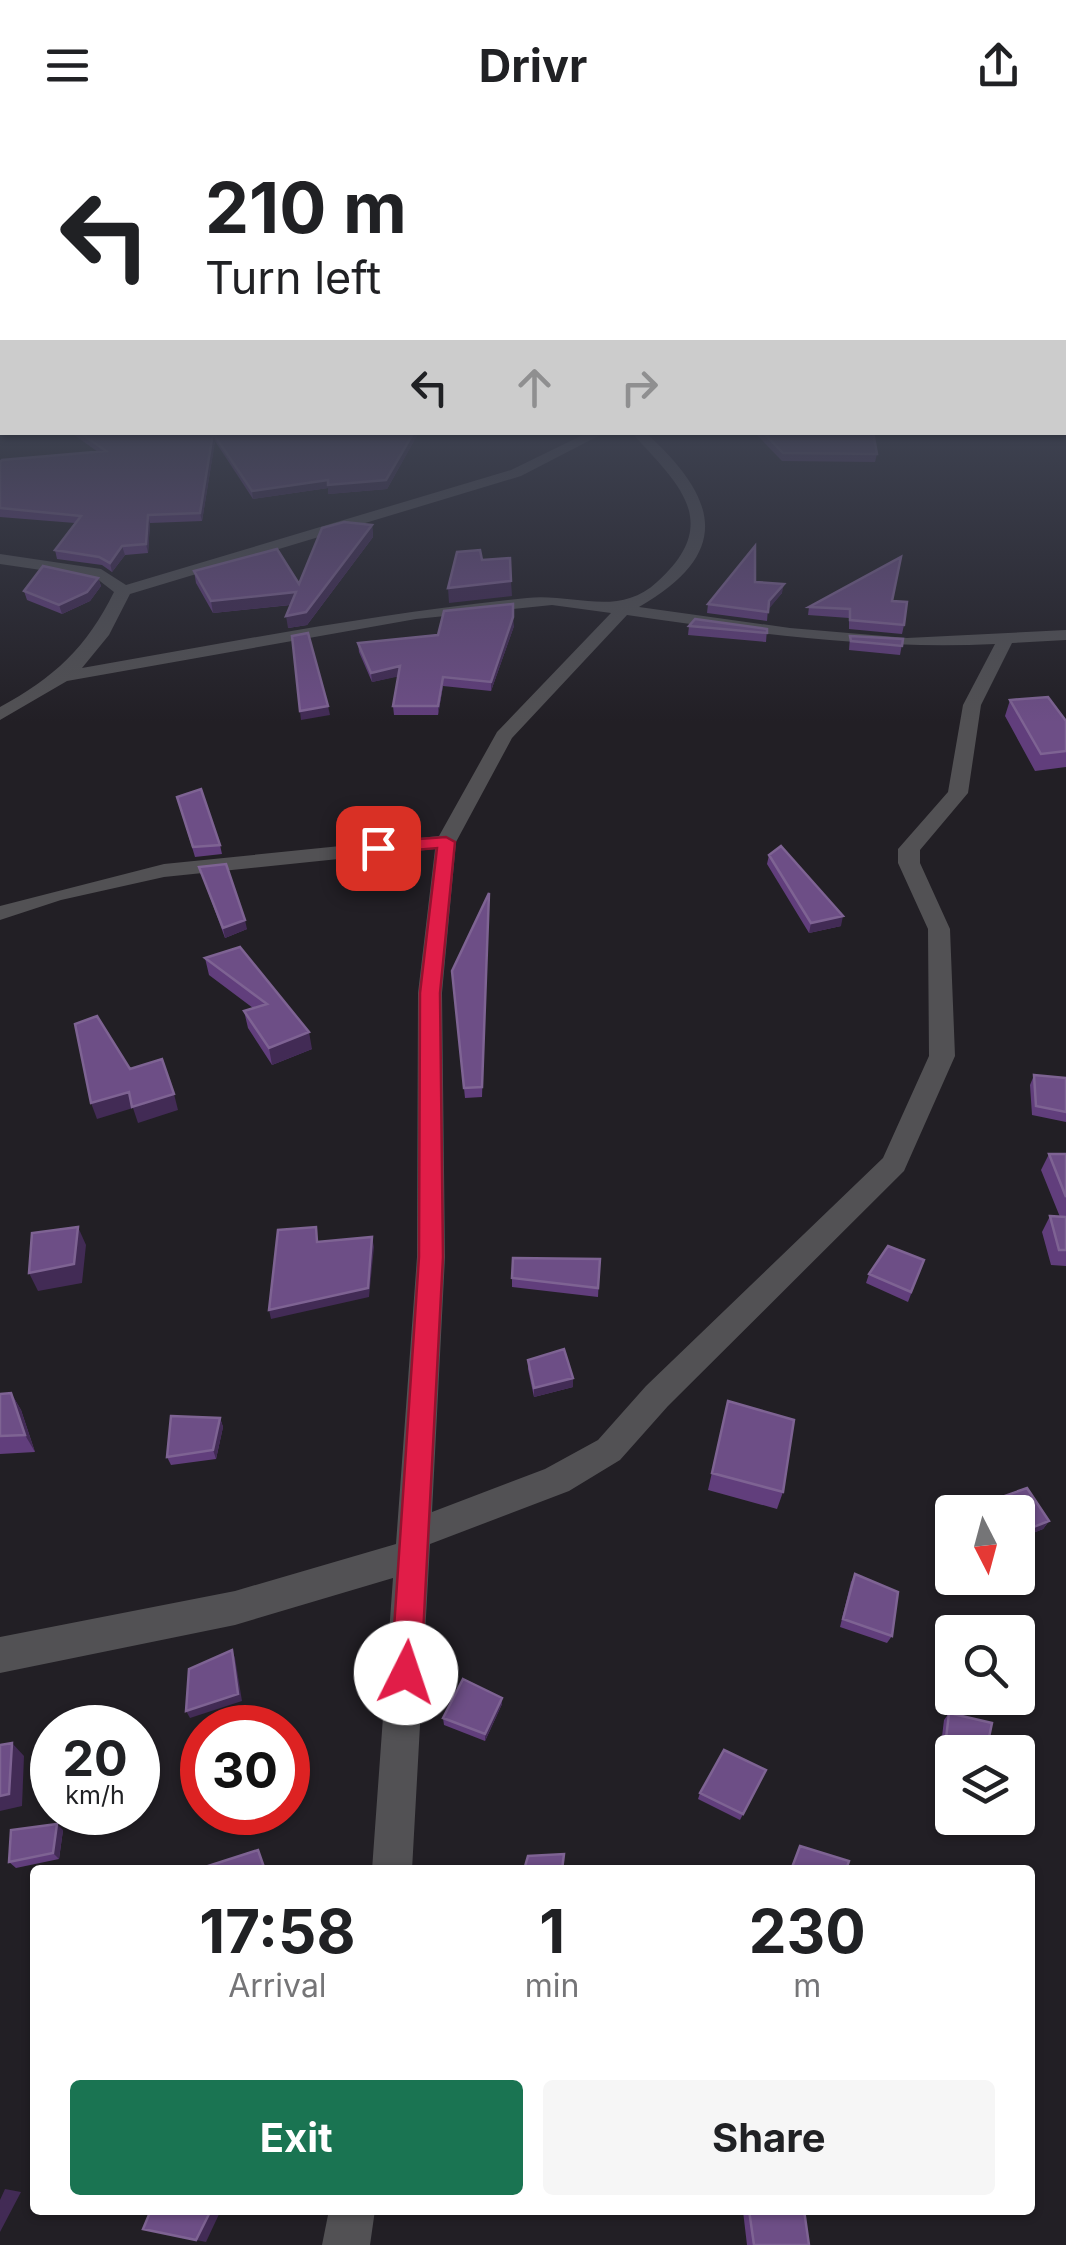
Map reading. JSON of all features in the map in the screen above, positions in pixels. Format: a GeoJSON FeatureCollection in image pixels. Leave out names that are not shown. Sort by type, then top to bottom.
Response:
{"type":"FeatureCollection","features":[{"type":"Feature","properties":{"kind":"street"},"geometry":{"type":"LineString","coordinates":[[68,676],[107,628],[123,591],[344,525]]}},
{"type":"Feature","properties":{"kind":"street"},"geometry":{"type":"LineString","coordinates":[[392,1865],[431,1257],[430,993],[446,842],[504,736],[624,609],[661,588],[688,558],[699,525]]}},
{"type":"Feature","properties":{"kind":"street"},"geometry":{"type":"LineString","coordinates":[[0,558],[101,574],[123,591]]}},
{"type":"Feature","properties":{"kind":"street"},"geometry":{"type":"LineString","coordinates":[[0,714],[68,676],[493,603],[552,600],[907,643],[1004,642],[1066,635]]}},
{"type":"Feature","properties":{"kind":"street"},"geometry":{"type":"LineString","coordinates":[[0,1655],[235,1608],[414,1544],[557,1480],[609,1450],[657,1396],[894,1164],[942,1056],[939,929],[909,863],[909,848],[958,792],[972,705],[1004,642]]}},
{"type":"Feature","properties":{"kind":"street"},"geometry":{"type":"LineString","coordinates":[[0,913],[110,880],[309,853],[446,842]]}},
{"type":"Feature","properties":{"kind":"street"},"geometry":{"type":"LineString","coordinates":[[346,2245],[351,2215]]}},
{"type":"Feature","properties":{"kind":"building"},"geometry":{"type":"Polygon","coordinates":[[[74,525],[147,525],[146,544],[122,546],[110,563],[99,557],[55,550],[74,525]]]}},
{"type":"Feature","properties":{"kind":"building"},"geometry":{"type":"Polygon","coordinates":[[[372,525],[306,612],[286,616],[296,592],[211,601],[194,571],[277,549],[299,584],[322,528],[372,525]]]}},
{"type":"Feature","properties":{"kind":"building"},"geometry":{"type":"Polygon","coordinates":[[[755,546],[755,582],[784,584],[769,601],[768,612],[708,604],[755,546]]]}},
{"type":"Feature","properties":{"kind":"building"},"geometry":{"type":"Polygon","coordinates":[[[480,550],[482,560],[510,558],[511,581],[448,588],[457,552],[480,550]]]}},
{"type":"Feature","properties":{"kind":"building"},"geometry":{"type":"Polygon","coordinates":[[[901,557],[892,601],[907,602],[904,625],[850,620],[850,609],[809,607],[901,557]]]}},
{"type":"Feature","properties":{"kind":"building"},"geometry":{"type":"Polygon","coordinates":[[[43,566],[98,578],[87,592],[59,605],[24,591],[43,566]]]}},
{"type":"Feature","properties":{"kind":"building"},"geometry":{"type":"Polygon","coordinates":[[[513,604],[513,617],[491,682],[443,677],[438,706],[393,706],[400,666],[371,673],[358,643],[438,635],[444,611],[513,604]]]}},
{"type":"Feature","properties":{"kind":"building"},"geometry":{"type":"Polygon","coordinates":[[[695,619],[767,629],[767,633],[689,626],[695,619]]]}},
{"type":"Feature","properties":{"kind":"building"},"geometry":{"type":"Polygon","coordinates":[[[308,633],[328,706],[300,711],[292,636],[308,633]]]}},
{"type":"Feature","properties":{"kind":"building"},"geometry":{"type":"Polygon","coordinates":[[[850,636],[903,639],[902,646],[851,641],[850,636]]]}},
{"type":"Feature","properties":{"kind":"building"},"geometry":{"type":"Polygon","coordinates":[[[1048,697],[1066,721],[1066,751],[1041,754],[1010,700],[1048,697]]]}},
{"type":"Feature","properties":{"kind":"building"},"geometry":{"type":"Polygon","coordinates":[[[201,789],[220,845],[193,847],[177,797],[201,789]]]}},
{"type":"Feature","properties":{"kind":"building"},"geometry":{"type":"Polygon","coordinates":[[[781,846],[843,916],[811,923],[769,855],[781,846]]]}},
{"type":"Feature","properties":{"kind":"building"},"geometry":{"type":"Polygon","coordinates":[[[226,864],[245,920],[223,928],[199,867],[226,864]]]}},
{"type":"Feature","properties":{"kind":"building"},"geometry":{"type":"Polygon","coordinates":[[[489,893],[482,1087],[464,1088],[452,971],[489,893]]]}},
{"type":"Feature","properties":{"kind":"building"},"geometry":{"type":"Polygon","coordinates":[[[240,947],[309,1032],[269,1048],[244,1011],[267,1004],[205,958],[240,947]]]}},
{"type":"Feature","properties":{"kind":"building"},"geometry":{"type":"Polygon","coordinates":[[[97,1016],[130,1069],[162,1059],[174,1094],[132,1107],[129,1092],[91,1103],[75,1024],[97,1016]]]}},
{"type":"Feature","properties":{"kind":"building"},"geometry":{"type":"Polygon","coordinates":[[[1034,1075],[1066,1078],[1066,1112],[1036,1106],[1034,1075]]]}},
{"type":"Feature","properties":{"kind":"building"},"geometry":{"type":"Polygon","coordinates":[[[1049,1154],[1066,1154],[1066,1197],[1049,1154]]]}},
{"type":"Feature","properties":{"kind":"building"},"geometry":{"type":"Polygon","coordinates":[[[1050,1216],[1066,1217],[1066,1250],[1059,1250],[1050,1216]]]}},
{"type":"Feature","properties":{"kind":"building"},"geometry":{"type":"Polygon","coordinates":[[[78,1227],[74,1264],[29,1273],[32,1233],[78,1227]]]}},
{"type":"Feature","properties":{"kind":"building"},"geometry":{"type":"Polygon","coordinates":[[[316,1227],[317,1242],[372,1237],[368,1288],[269,1310],[278,1230],[316,1227]]]}},
{"type":"Feature","properties":{"kind":"building"},"geometry":{"type":"Polygon","coordinates":[[[888,1246],[924,1260],[911,1292],[869,1274],[888,1246]]]}},
{"type":"Feature","properties":{"kind":"building"},"geometry":{"type":"Polygon","coordinates":[[[513,1258],[600,1259],[598,1288],[512,1278],[513,1258]]]}},
{"type":"Feature","properties":{"kind":"building"},"geometry":{"type":"Polygon","coordinates":[[[564,1349],[573,1378],[534,1388],[528,1360],[564,1349]]]}},
{"type":"Feature","properties":{"kind":"building"},"geometry":{"type":"Polygon","coordinates":[[[11,1393],[25,1435],[0,1436],[0,1394],[11,1393]]]}},
{"type":"Feature","properties":{"kind":"building"},"geometry":{"type":"Polygon","coordinates":[[[728,1401],[794,1420],[783,1492],[712,1473],[728,1401]]]}},
{"type":"Feature","properties":{"kind":"building"},"geometry":{"type":"Polygon","coordinates":[[[171,1416],[220,1418],[213,1450],[167,1457],[171,1416]]]}},
{"type":"Feature","properties":{"kind":"building"},"geometry":{"type":"Polygon","coordinates":[[[1027,1488],[1032,1495],[1007,1495],[1027,1488]]]}},
{"type":"Feature","properties":{"kind":"building"},"geometry":{"type":"Polygon","coordinates":[[[1035,1500],[1049,1521],[1035,1526],[1035,1500]]]}},
{"type":"Feature","properties":{"kind":"building"},"geometry":{"type":"Polygon","coordinates":[[[855,1574],[898,1592],[892,1636],[843,1619],[855,1574]]]}},
{"type":"Feature","properties":{"kind":"building"},"geometry":{"type":"Polygon","coordinates":[[[232,1650],[238,1694],[204,1705],[186,1705],[189,1669],[232,1650]]]}},
{"type":"Feature","properties":{"kind":"building"},"geometry":{"type":"Polygon","coordinates":[[[463,1679],[502,1698],[485,1734],[443,1718],[463,1679]]]}},
{"type":"Feature","properties":{"kind":"building"},"geometry":{"type":"Polygon","coordinates":[[[949,1715],[992,1723],[990,1735],[946,1735],[949,1715]]]}},
{"type":"Feature","properties":{"kind":"building"},"geometry":{"type":"Polygon","coordinates":[[[12,1743],[9,1794],[0,1796],[0,1745],[12,1743]]]}},
{"type":"Feature","properties":{"kind":"building"},"geometry":{"type":"Polygon","coordinates":[[[724,1750],[766,1770],[743,1814],[700,1793],[724,1750]]]}},
{"type":"Feature","properties":{"kind":"building"},"geometry":{"type":"Polygon","coordinates":[[[30,1828],[30,1835],[55,1835],[53,1853],[9,1862],[11,1830],[30,1828]]]}},
{"type":"Feature","properties":{"kind":"building"},"geometry":{"type":"Polygon","coordinates":[[[800,1846],[849,1861],[848,1865],[793,1865],[800,1846]]]}},
{"type":"Feature","properties":{"kind":"building"},"geometry":{"type":"Polygon","coordinates":[[[258,1850],[263,1865],[211,1865],[258,1850]]]}},
{"type":"Feature","properties":{"kind":"building"},"geometry":{"type":"Polygon","coordinates":[[[564,1854],[563,1865],[525,1865],[528,1856],[564,1854]]]}},
{"type":"Feature","properties":{"kind":"building"},"geometry":{"type":"Polygon","coordinates":[[[149,2215],[208,2215],[196,2240],[143,2229],[149,2215]]]}},
{"type":"Feature","properties":{"kind":"building"},"geometry":{"type":"Polygon","coordinates":[[[750,2215],[805,2215],[809,2245],[754,2245],[750,2215]]]}},
{"type":"Feature","properties":{"kind":"route"},"geometry":{"type":"LineString","coordinates":[[378,848],[446,842],[430,993],[431,1257],[406,1673]]}}]}
